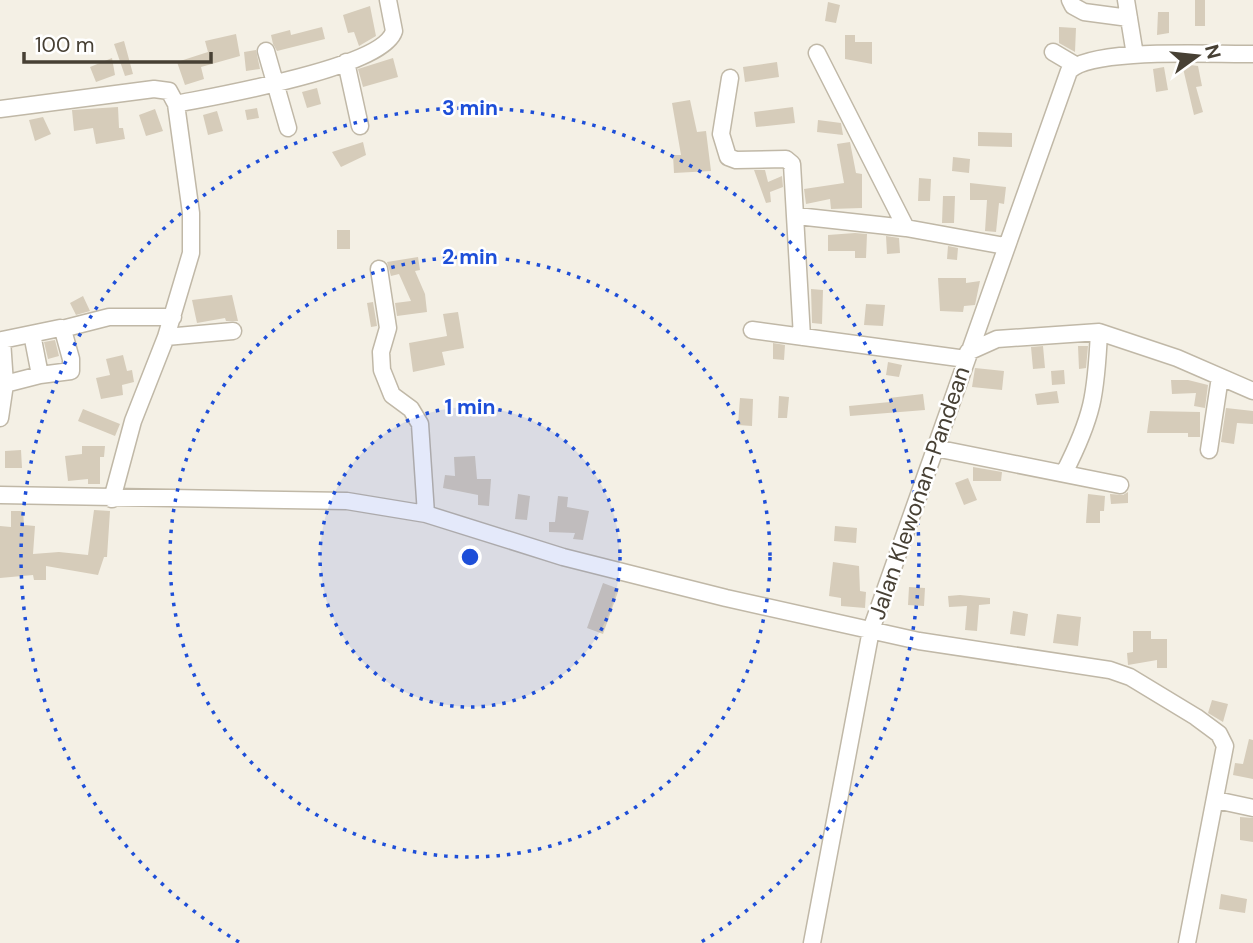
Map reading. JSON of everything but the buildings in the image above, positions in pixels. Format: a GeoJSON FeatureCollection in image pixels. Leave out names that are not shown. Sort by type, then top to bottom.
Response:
{"type":"FeatureCollection","features":[{"type":"Feature","properties":{"kind":"street"},"geometry":{"type":"LineString","coordinates":[[176,104],[275,83],[346,62],[391,38],[394,23],[388,0]]}},
{"type":"Feature","properties":{"kind":"street"},"geometry":{"type":"LineString","coordinates":[[1070,0],[1073,6],[1084,12],[1129,19]]}},
{"type":"Feature","properties":{"kind":"street"},"geometry":{"type":"LineString","coordinates":[[1126,0],[1135,55]]}},
{"type":"Feature","properties":{"kind":"street"},"geometry":{"type":"LineString","coordinates":[[266,51],[288,128]]}},
{"type":"Feature","properties":{"kind":"street"},"geometry":{"type":"LineString","coordinates":[[1053,52],[1078,63],[1135,55],[1253,54]]}},
{"type":"Feature","properties":{"kind":"street"},"geometry":{"type":"LineString","coordinates":[[817,53],[906,228]]}},
{"type":"Feature","properties":{"kind":"street"},"geometry":{"type":"LineString","coordinates":[[346,62],[360,126]]}},
{"type":"Feature","properties":{"kind":"street","name":"Jalan Klewonan-Pandean"},"geometry":{"type":"LineString","coordinates":[[812,943],[871,630],[1005,246],[1069,71],[1078,63]]}},
{"type":"Feature","properties":{"kind":"street"},"geometry":{"type":"LineString","coordinates":[[730,78],[722,134],[725,153],[736,160],[791,161],[797,216],[802,337]]}},
{"type":"Feature","properties":{"kind":"street"},"geometry":{"type":"LineString","coordinates":[[0,109],[155,89],[169,92],[176,104],[192,236],[187,277],[133,421],[112,499]]}},
{"type":"Feature","properties":{"kind":"street"},"geometry":{"type":"LineString","coordinates":[[797,216],[906,228],[1005,246]]}},
{"type":"Feature","properties":{"kind":"street"},"geometry":{"type":"LineString","coordinates":[[379,269],[388,328],[381,352],[382,370],[392,395],[411,409],[420,424],[426,514]]}},
{"type":"Feature","properties":{"kind":"street"},"geometry":{"type":"LineString","coordinates":[[981,315],[997,339]]}},
{"type":"Feature","properties":{"kind":"street"},"geometry":{"type":"LineString","coordinates":[[0,418],[5,384],[2,340],[109,317],[173,317]]}},
{"type":"Feature","properties":{"kind":"street"},"geometry":{"type":"LineString","coordinates":[[5,384],[73,370],[62,329]]}},
{"type":"Feature","properties":{"kind":"street"},"geometry":{"type":"LineString","coordinates":[[752,330],[967,356],[997,339],[1099,332],[1151,349],[1253,391]]}},
{"type":"Feature","properties":{"kind":"street"},"geometry":{"type":"LineString","coordinates":[[166,337],[233,331]]}},
{"type":"Feature","properties":{"kind":"street"},"geometry":{"type":"LineString","coordinates":[[1064,473],[1084,434],[1094,402],[1099,332]]}},
{"type":"Feature","properties":{"kind":"street"},"geometry":{"type":"LineString","coordinates":[[33,334],[40,375]]}},
{"type":"Feature","properties":{"kind":"street"},"geometry":{"type":"LineString","coordinates":[[1209,450],[1220,377]]}},
{"type":"Feature","properties":{"kind":"street"},"geometry":{"type":"LineString","coordinates":[[935,448],[1120,485]]}},
{"type":"Feature","properties":{"kind":"street"},"geometry":{"type":"LineString","coordinates":[[0,495],[347,501],[426,514],[577,560],[919,641],[1085,664],[1130,677],[1196,717],[1223,740],[1225,752],[1187,943]]}},
{"type":"Feature","properties":{"kind":"street"},"geometry":{"type":"LineString","coordinates":[[1216,800],[1253,808]]}}]}
